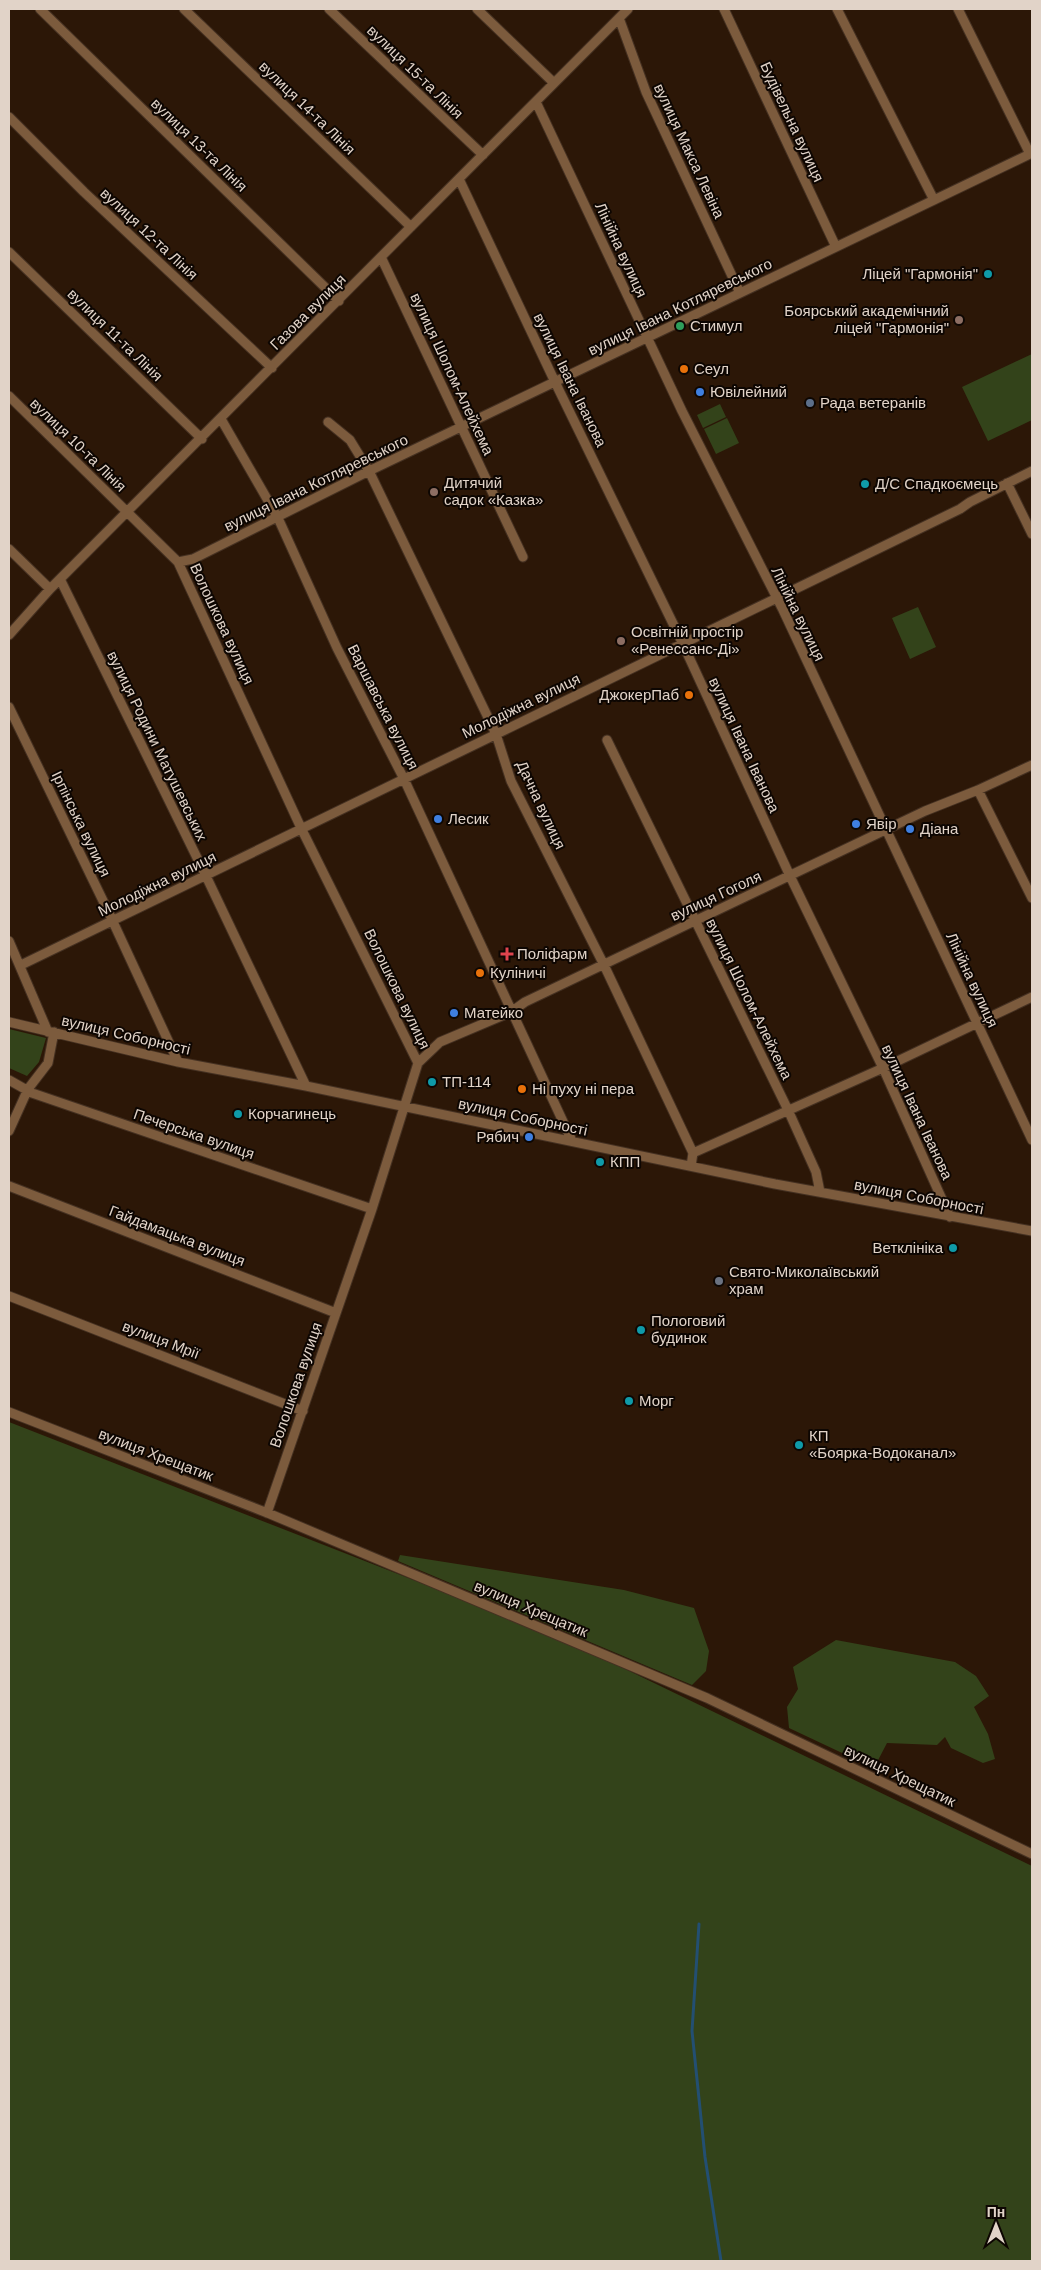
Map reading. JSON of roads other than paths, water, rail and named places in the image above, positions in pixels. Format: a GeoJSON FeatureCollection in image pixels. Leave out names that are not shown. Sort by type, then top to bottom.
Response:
{"type":"FeatureCollection","features":[{"type":"Feature","properties":{"kind":"street","name":"вулиця 13-та Лінія"},"geometry":{"type":"LineString","coordinates":[[40,9],[339,301]]}},
{"type":"Feature","properties":{"kind":"street","name":"вулиця 14-та Лінія"},"geometry":{"type":"LineString","coordinates":[[184,9],[411,227]]}},
{"type":"Feature","properties":{"kind":"street","name":"вулиця 15-та Лінія"},"geometry":{"type":"LineString","coordinates":[[329,9],[483,155]]}},
{"type":"Feature","properties":{"kind":"street"},"geometry":{"type":"LineString","coordinates":[[477,9],[554,83]]}},
{"type":"Feature","properties":{"kind":"street","name":"Будівельна вулиця"},"geometry":{"type":"LineString","coordinates":[[724,9],[836,247]]}},
{"type":"Feature","properties":{"kind":"street"},"geometry":{"type":"LineString","coordinates":[[837,9],[934,200]]}},
{"type":"Feature","properties":{"kind":"street"},"geometry":{"type":"LineString","coordinates":[[958,9],[1031,153]]}},
{"type":"Feature","properties":{"kind":"street","name":"Газова вулиця"},"geometry":{"type":"LineString","coordinates":[[9,635],[50,589],[339,301],[623,12]]}},
{"type":"Feature","properties":{"kind":"street","name":"вулиця Макса Левіна"},"geometry":{"type":"LineString","coordinates":[[623,12],[646,92],[740,293]]}},
{"type":"Feature","properties":{"kind":"street","name":"Лінійна вулиця"},"geometry":{"type":"LineString","coordinates":[[536,102],[646,338],[777,600],[1032,1140]]}},
{"type":"Feature","properties":{"kind":"street","name":"вулиця 12-та Лінія"},"geometry":{"type":"LineString","coordinates":[[9,117],[84,192],[272,368]]}},
{"type":"Feature","properties":{"kind":"street","name":"вулиця Івана Котляревського"},"geometry":{"type":"LineString","coordinates":[[178,562],[193,559],[369,471],[1031,153]]}},
{"type":"Feature","properties":{"kind":"street","name":"вулиця Івана Іванова"},"geometry":{"type":"LineString","coordinates":[[460,179],[555,382],[682,642],[790,876],[883,1068],[950,1217]]}},
{"type":"Feature","properties":{"kind":"street","name":"вулиця 11-та Лінія"},"geometry":{"type":"LineString","coordinates":[[9,252],[202,438]]}},
{"type":"Feature","properties":{"kind":"street","name":"вулиця Шолом-Алейхема"},"geometry":{"type":"LineString","coordinates":[[381,258],[523,557]]}},
{"type":"Feature","properties":{"kind":"street","name":"вулиця 10-та Лінія"},"geometry":{"type":"LineString","coordinates":[[9,396],[128,513]]}},
{"type":"Feature","properties":{"kind":"street","name":"Варшавська вулиця"},"geometry":{"type":"LineString","coordinates":[[221,419],[278,518],[337,648],[404,779],[572,1140]]}},
{"type":"Feature","properties":{"kind":"street","name":"Дачна вулиця"},"geometry":{"type":"LineString","coordinates":[[328,422],[350,440],[369,471],[496,734],[511,781],[604,965],[693,1153]]}},
{"type":"Feature","properties":{"kind":"street","name":"Молодіжна вулиця"},"geometry":{"type":"LineString","coordinates":[[21,965],[302,830],[682,642],[777,600],[1032,471]]}},
{"type":"Feature","properties":{"kind":"street"},"geometry":{"type":"LineString","coordinates":[[1007,483],[1032,534]]}},
{"type":"Feature","properties":{"kind":"street","name":"Волошкова вулиця"},"geometry":{"type":"LineString","coordinates":[[128,513],[178,562],[302,830],[418,1063],[372,1210],[267,1513]]}},
{"type":"Feature","properties":{"kind":"street"},"geometry":{"type":"LineString","coordinates":[[9,549],[50,589]]}},
{"type":"Feature","properties":{"kind":"street","name":"вулиця Родини Матушевських"},"geometry":{"type":"LineString","coordinates":[[60,580],[206,876],[306,1086]]}},
{"type":"Feature","properties":{"kind":"street","name":"Ірпінська вулиця"},"geometry":{"type":"LineString","coordinates":[[9,708],[178,1062]]}},
{"type":"Feature","properties":{"kind":"street","name":"вулиця Шолом-Алейхема"},"geometry":{"type":"LineString","coordinates":[[607,740],[788,1110],[816,1172],[820,1192]]}},
{"type":"Feature","properties":{"kind":"street","name":"вулиця Гоголя"},"geometry":{"type":"LineString","coordinates":[[418,1063],[440,1042],[511,1012],[525,1002],[886,831],[925,810],[978,790],[1032,764]]}},
{"type":"Feature","properties":{"kind":"street"},"geometry":{"type":"LineString","coordinates":[[978,790],[1032,898]]}},
{"type":"Feature","properties":{"kind":"street"},"geometry":{"type":"LineString","coordinates":[[9,941],[51,1032],[48,1063],[28,1089],[9,1131]]}},
{"type":"Feature","properties":{"kind":"street"},"geometry":{"type":"LineString","coordinates":[[691,1166],[693,1153],[883,1068],[1032,997]]}},
{"type":"Feature","properties":{"kind":"street","name":"вулиця Соборності"},"geometry":{"type":"LineString","coordinates":[[9,1022],[178,1062],[306,1086],[820,1192],[1032,1231]]}},
{"type":"Feature","properties":{"kind":"street","name":"Печерська вулиця"},"geometry":{"type":"LineString","coordinates":[[9,1080],[32,1092],[372,1210]]}},
{"type":"Feature","properties":{"kind":"street","name":"Гайдамацька вулиця"},"geometry":{"type":"LineString","coordinates":[[9,1186],[336,1312]]}},
{"type":"Feature","properties":{"kind":"street","name":"вулиця Мрії"},"geometry":{"type":"LineString","coordinates":[[9,1296],[303,1411]]}},
{"type":"Feature","properties":{"kind":"street","name":"вулиця Хрещатик"},"geometry":{"type":"LineString","coordinates":[[9,1412],[267,1513],[707,1698],[1032,1854]]}},
{"type":"Feature","properties":{"kind":"waterway"},"geometry":{"type":"LineString","coordinates":[[699,1924],[692,2031],[705,2157],[721,2261]]}},
{"type":"Feature","properties":{"kind":"place","name":"Ліцей \"Гармонія\""},"geometry":{"type":"Point","coordinates":[988,274]}},
{"type":"Feature","properties":{"kind":"place","name":"Боярський академічний ліцей \"Гармонія\""},"geometry":{"type":"Point","coordinates":[959,320]}},
{"type":"Feature","properties":{"kind":"place","name":"Стимул"},"geometry":{"type":"Point","coordinates":[680,326]}},
{"type":"Feature","properties":{"kind":"place","name":"Сеул"},"geometry":{"type":"Point","coordinates":[684,369]}},
{"type":"Feature","properties":{"kind":"place","name":"Ювілейний"},"geometry":{"type":"Point","coordinates":[700,392]}},
{"type":"Feature","properties":{"kind":"place","name":"Рада ветеранів"},"geometry":{"type":"Point","coordinates":[810,403]}},
{"type":"Feature","properties":{"kind":"place","name":"Д/С Спадкоємець"},"geometry":{"type":"Point","coordinates":[865,484]}},
{"type":"Feature","properties":{"kind":"place","name":"Дитячий садок «Казка»"},"geometry":{"type":"Point","coordinates":[434,492]}},
{"type":"Feature","properties":{"kind":"place","name":"Освітній простір «Ренессанс-Ді»"},"geometry":{"type":"Point","coordinates":[621,641]}},
{"type":"Feature","properties":{"kind":"place","name":"ДжокерПаб"},"geometry":{"type":"Point","coordinates":[689,695]}},
{"type":"Feature","properties":{"kind":"place","name":"Лесик"},"geometry":{"type":"Point","coordinates":[438,819]}},
{"type":"Feature","properties":{"kind":"place","name":"Явір"},"geometry":{"type":"Point","coordinates":[856,824]}},
{"type":"Feature","properties":{"kind":"place","name":"Діана"},"geometry":{"type":"Point","coordinates":[910,829]}},
{"type":"Feature","properties":{"kind":"place","name":"Поліфарм"},"geometry":{"type":"Point","coordinates":[507,954]}},
{"type":"Feature","properties":{"kind":"place","name":"Куліничі"},"geometry":{"type":"Point","coordinates":[480,973]}},
{"type":"Feature","properties":{"kind":"place","name":"Матейко"},"geometry":{"type":"Point","coordinates":[454,1013]}},
{"type":"Feature","properties":{"kind":"place","name":"ТП-114"},"geometry":{"type":"Point","coordinates":[432,1082]}},
{"type":"Feature","properties":{"kind":"place","name":"Ні пуху ні пера"},"geometry":{"type":"Point","coordinates":[522,1089]}},
{"type":"Feature","properties":{"kind":"place","name":"Корчагинець"},"geometry":{"type":"Point","coordinates":[238,1114]}},
{"type":"Feature","properties":{"kind":"place","name":"Рябич"},"geometry":{"type":"Point","coordinates":[529,1137]}},
{"type":"Feature","properties":{"kind":"place","name":"КПП"},"geometry":{"type":"Point","coordinates":[600,1162]}},
{"type":"Feature","properties":{"kind":"place","name":"Ветклініка"},"geometry":{"type":"Point","coordinates":[953,1248]}},
{"type":"Feature","properties":{"kind":"place","name":"Свято-Миколаївський храм"},"geometry":{"type":"Point","coordinates":[719,1281]}},
{"type":"Feature","properties":{"kind":"place","name":"Пологовий будинок"},"geometry":{"type":"Point","coordinates":[641,1330]}},
{"type":"Feature","properties":{"kind":"place","name":"Морг"},"geometry":{"type":"Point","coordinates":[629,1401]}},
{"type":"Feature","properties":{"kind":"place","name":"КП «Боярка-Водоканал»"},"geometry":{"type":"Point","coordinates":[799,1445]}}]}
